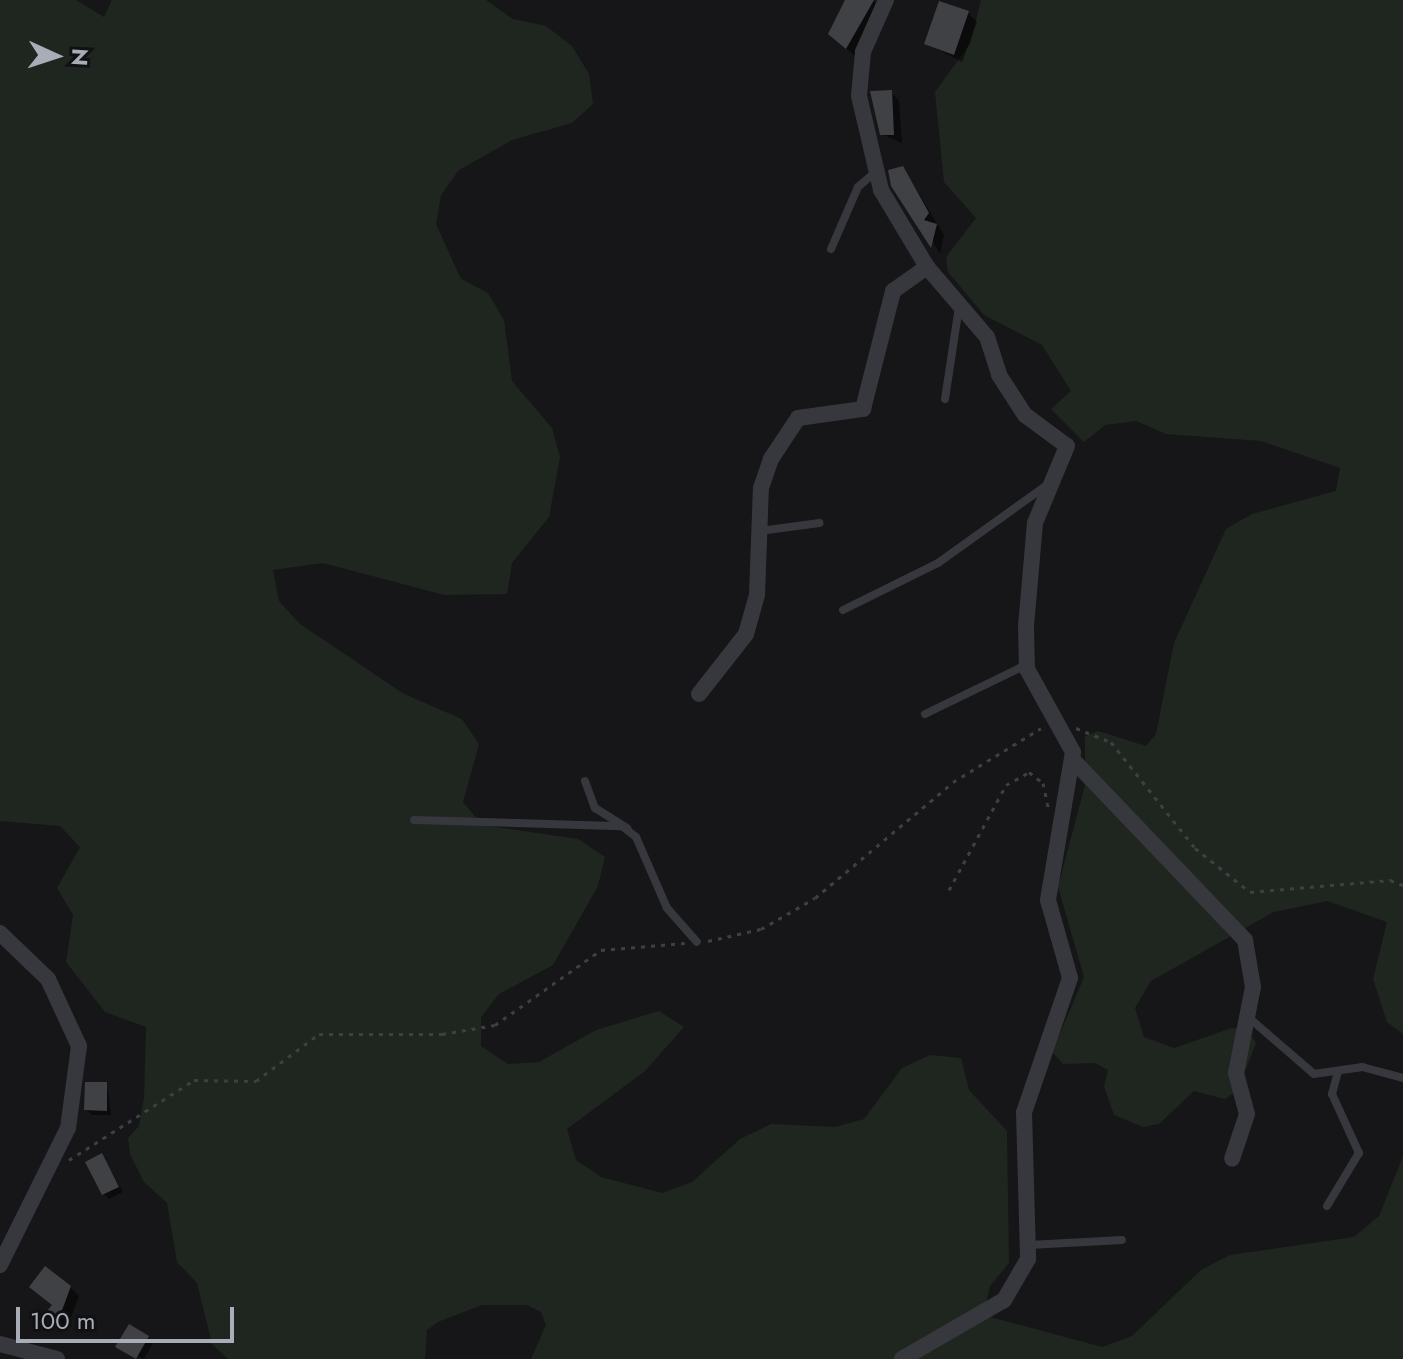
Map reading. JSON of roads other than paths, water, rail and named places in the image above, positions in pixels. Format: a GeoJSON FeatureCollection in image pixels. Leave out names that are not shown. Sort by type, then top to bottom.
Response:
{"type":"FeatureCollection","features":[{"type":"Feature","properties":{"kind":"street"},"geometry":{"type":"LineString","coordinates":[[886,0],[863,52],[859,96],[876,171],[927,267],[987,337],[999,375],[1025,415],[1065,438],[1067,457],[1047,485],[1035,523],[1027,665],[1056,719],[1073,760],[1232,920],[1254,970],[1244,1013],[1236,1073],[1247,1114],[1232,1159]]}},
{"type":"Feature","properties":{"kind":"street"},"geometry":{"type":"LineString","coordinates":[[699,694],[746,634],[757,595],[761,488],[785,436],[798,418],[863,409],[893,291],[927,267]]}},
{"type":"Feature","properties":{"kind":"street"},"geometry":{"type":"LineString","coordinates":[[902,1359],[1004,1300],[1019,1282],[1029,1245],[1024,1112],[1070,978],[1048,900],[1073,760]]}},
{"type":"Feature","properties":{"kind":"street"},"geometry":{"type":"LineString","coordinates":[[0,933],[48,979],[79,1046],[68,1128],[0,1265]]}},
{"type":"Feature","properties":{"kind":"street"},"geometry":{"type":"LineString","coordinates":[[0,1344],[57,1359]]}},
{"type":"Feature","properties":{"kind":"lane"},"geometry":{"type":"LineString","coordinates":[[831,249],[858,187],[876,171]]}},
{"type":"Feature","properties":{"kind":"lane"},"geometry":{"type":"LineString","coordinates":[[945,399],[959,305]]}},
{"type":"Feature","properties":{"kind":"lane"},"geometry":{"type":"LineString","coordinates":[[843,610],[938,563],[1047,485]]}},
{"type":"Feature","properties":{"kind":"lane"},"geometry":{"type":"LineString","coordinates":[[760,531],[819,523]]}},
{"type":"Feature","properties":{"kind":"lane"},"geometry":{"type":"LineString","coordinates":[[925,714],[1027,665]]}},
{"type":"Feature","properties":{"kind":"lane"},"geometry":{"type":"LineString","coordinates":[[585,781],[595,808],[621,818],[667,908],[697,942]]}},
{"type":"Feature","properties":{"kind":"lane"},"geometry":{"type":"LineString","coordinates":[[414,820],[622,826],[630,832]]}},
{"type":"Feature","properties":{"kind":"lane"},"geometry":{"type":"LineString","coordinates":[[1244,1013],[1295,1063],[1314,1074],[1362,1067],[1403,1078]]}},
{"type":"Feature","properties":{"kind":"lane"},"geometry":{"type":"LineString","coordinates":[[1327,1206],[1359,1153],[1332,1094],[1338,1072]]}},
{"type":"Feature","properties":{"kind":"lane"},"geometry":{"type":"LineString","coordinates":[[1029,1245],[1122,1240]]}}]}
